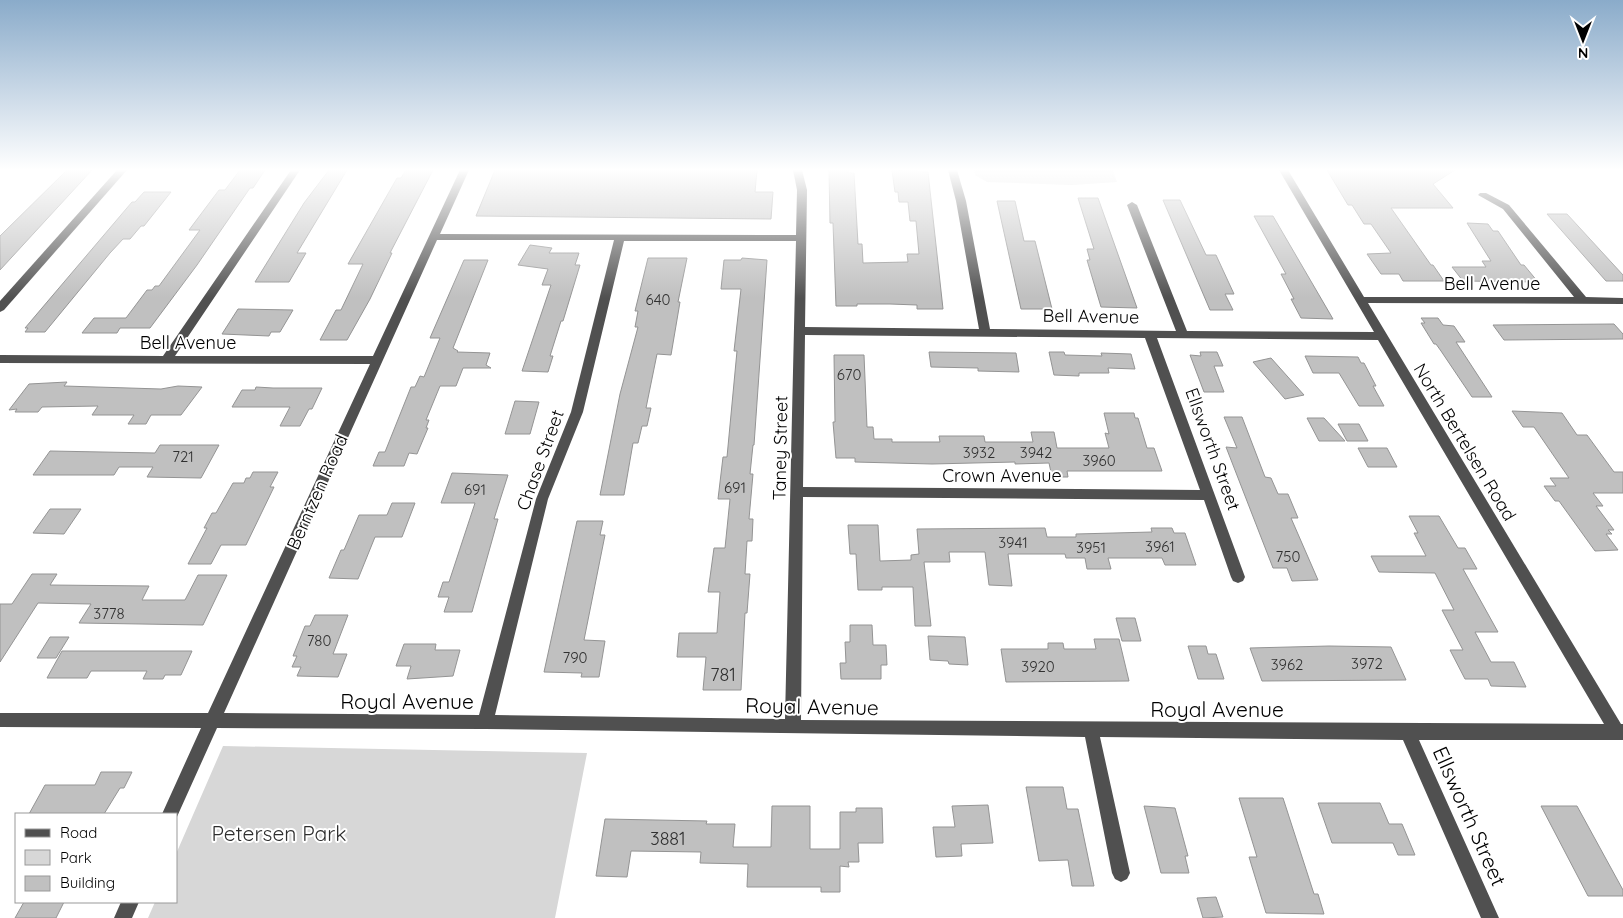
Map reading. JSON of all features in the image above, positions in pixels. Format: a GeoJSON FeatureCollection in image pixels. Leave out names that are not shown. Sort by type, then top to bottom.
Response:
{"type":"FeatureCollection","features":[{"type":"Feature","properties":{"kind":"street"},"geometry":{"type":"LineString","coordinates":[[0,308],[84,213]]}},
{"type":"Feature","properties":{"kind":"street"},"geometry":{"type":"LineString","coordinates":[[167,359],[266,213]]}},
{"type":"Feature","properties":{"kind":"street","name":"Berntzen Road"},"geometry":{"type":"LineString","coordinates":[[170,813],[444,213]]}},
{"type":"Feature","properties":{"kind":"street","name":"Taney Street"},"geometry":{"type":"LineString","coordinates":[[793,727],[802,213]]}},
{"type":"Feature","properties":{"kind":"street"},"geometry":{"type":"LineString","coordinates":[[963,213],[985,332]]}},
{"type":"Feature","properties":{"kind":"street"},"geometry":{"type":"LineString","coordinates":[[1135,213],[1183,335]]}},
{"type":"Feature","properties":{"kind":"street","name":"North Bertelsen Road"},"geometry":{"type":"LineString","coordinates":[[1308,213],[1620,732]]}},
{"type":"Feature","properties":{"kind":"street"},"geometry":{"type":"LineString","coordinates":[[1511,213],[1583,301]]}},
{"type":"Feature","properties":{"kind":"street"},"geometry":{"type":"LineString","coordinates":[[433,237],[801,238]]}},
{"type":"Feature","properties":{"kind":"street","name":"Chase Street"},"geometry":{"type":"LineString","coordinates":[[485,722],[542,499],[547,483],[569,436],[577,412],[620,238]]}},
{"type":"Feature","properties":{"kind":"street","name":"Bell Avenue"},"geometry":{"type":"LineString","coordinates":[[1360,300],[1623,301]]}},
{"type":"Feature","properties":{"kind":"street","name":"Bell Avenue"},"geometry":{"type":"LineString","coordinates":[[800,331],[1382,336]]}},
{"type":"Feature","properties":{"kind":"street","name":"Ellsworth Street"},"geometry":{"type":"LineString","coordinates":[[1150,335],[1238,577]]}},
{"type":"Feature","properties":{"kind":"street","name":"Bell Avenue"},"geometry":{"type":"LineString","coordinates":[[0,359],[376,360]]}},
{"type":"Feature","properties":{"kind":"street","name":"Crown Avenue"},"geometry":{"type":"LineString","coordinates":[[796,492],[1208,495]]}},
{"type":"Feature","properties":{"kind":"street","name":"Royal Avenue"},"geometry":{"type":"LineString","coordinates":[[0,720],[485,722],[1091,730],[1620,732]]}},
{"type":"Feature","properties":{"kind":"street"},"geometry":{"type":"LineString","coordinates":[[1091,730],[1121,874]]}},
{"type":"Feature","properties":{"kind":"street","name":"Ellsworth Street"},"geometry":{"type":"LineString","coordinates":[[1408,732],[1490,918]]}},
{"type":"Feature","properties":{"kind":"street"},"geometry":{"type":"LineString","coordinates":[[122,918],[130,903]]}},
{"type":"Feature","properties":{"kind":"green space","name":"Petersen Park"},"geometry":{"type":"Polygon","coordinates":[[[223,746],[587,753],[555,918],[148,918],[155,903],[178,903],[178,849],[223,746]]]}},
{"type":"Feature","properties":{"kind":"building"},"geometry":{"type":"Polygon","coordinates":[[[24,213],[53,213],[0,270],[0,236],[24,213]]]}},
{"type":"Feature","properties":{"kind":"building"},"geometry":{"type":"Polygon","coordinates":[[[123,213],[154,213],[130,239],[123,239],[110,253],[45,332],[25,332],[28,328],[25,328],[123,213]]]}},
{"type":"Feature","properties":{"kind":"building"},"geometry":{"type":"Polygon","coordinates":[[[202,213],[233,213],[150,328],[120,328],[117,333],[82,333],[94,318],[126,318],[147,290],[152,290],[155,286],[159,286],[200,230],[189,230],[202,213]]]}},
{"type":"Feature","properties":{"kind":"building"},"geometry":{"type":"Polygon","coordinates":[[[298,213],[321,213],[297,253],[306,253],[289,282],[255,282],[298,213]]]}},
{"type":"Feature","properties":{"kind":"building"},"geometry":{"type":"Polygon","coordinates":[[[377,213],[411,213],[390,253],[392,253],[370,299],[347,340],[320,340],[336,310],[341,310],[363,264],[348,264],[377,213]]]}},
{"type":"Feature","properties":{"kind":"building"},"geometry":{"type":"Polygon","coordinates":[[[477,213],[771,213],[771,219],[476,216],[477,213]]]}},
{"type":"Feature","properties":{"kind":"building"},"geometry":{"type":"Polygon","coordinates":[[[830,213],[856,213],[858,244],[862,244],[863,263],[908,262],[907,254],[919,254],[916,221],[910,221],[909,213],[932,213],[943,309],[917,309],[917,305],[890,304],[836,306],[833,223],[830,223],[830,213]]]}},
{"type":"Feature","properties":{"kind":"building"},"geometry":{"type":"Polygon","coordinates":[[[1000,213],[1018,213],[1024,241],[1035,241],[1052,309],[1021,309],[1000,213]]]}},
{"type":"Feature","properties":{"kind":"building"},"geometry":{"type":"Polygon","coordinates":[[[1083,213],[1103,213],[1137,308],[1101,307],[1087,260],[1090,260],[1087,249],[1094,249],[1083,213]]]}},
{"type":"Feature","properties":{"kind":"building"},"geometry":{"type":"Polygon","coordinates":[[[1168,213],[1186,213],[1206,255],[1216,255],[1234,294],[1225,294],[1233,310],[1210,310],[1168,213]]]}},
{"type":"Feature","properties":{"kind":"building"},"geometry":{"type":"Polygon","coordinates":[[[1357,213],[1394,213],[1444,281],[1403,281],[1399,274],[1381,274],[1367,254],[1391,253],[1371,224],[1364,224],[1357,213]]]}},
{"type":"Feature","properties":{"kind":"building"},"geometry":{"type":"Polygon","coordinates":[[[1547,214],[1567,214],[1623,275],[1623,281],[1606,281],[1547,214]]]}},
{"type":"Feature","properties":{"kind":"building"},"geometry":{"type":"Polygon","coordinates":[[[1254,216],[1273,216],[1333,319],[1301,318],[1281,274],[1286,274],[1254,216]]]}},
{"type":"Feature","properties":{"kind":"building"},"geometry":{"type":"Polygon","coordinates":[[[1467,223],[1488,224],[1493,231],[1498,231],[1521,265],[1524,265],[1538,282],[1463,281],[1452,267],[1486,267],[1482,261],[1491,261],[1467,223]]]}},
{"type":"Feature","properties":{"kind":"building"},"geometry":{"type":"Polygon","coordinates":[[[530,245],[552,248],[549,253],[579,253],[575,265],[580,265],[550,356],[553,356],[548,372],[522,371],[551,285],[542,285],[548,269],[518,265],[530,245]]]}},
{"type":"Feature","properties":{"kind":"building"},"geometry":{"type":"Polygon","coordinates":[[[648,258],[687,258],[678,302],[680,302],[671,355],[657,354],[646,408],[651,408],[647,426],[642,426],[638,443],[633,443],[624,495],[600,495],[620,394],[638,327],[635,327],[638,311],[635,311],[648,258]]]}},
{"type":"Feature","properties":{"kind":"building"},"geometry":{"type":"Polygon","coordinates":[[[742,258],[767,260],[754,445],[750,474],[753,474],[749,519],[753,519],[752,541],[747,541],[745,574],[750,574],[747,613],[745,613],[741,690],[703,690],[706,657],[677,657],[679,633],[717,633],[720,592],[708,592],[714,548],[725,548],[730,499],[718,499],[723,457],[727,457],[737,351],[734,351],[741,289],[721,289],[724,260],[741,260],[742,258]]]}},
{"type":"Feature","properties":{"kind":"building"},"geometry":{"type":"Polygon","coordinates":[[[464,260],[488,260],[453,348],[457,352],[490,353],[486,365],[491,368],[463,368],[456,386],[440,386],[426,420],[429,420],[426,428],[428,428],[417,454],[409,453],[404,466],[373,466],[379,452],[385,452],[411,387],[415,387],[420,376],[424,377],[440,338],[430,338],[464,260]]]}},
{"type":"Feature","properties":{"kind":"building"},"geometry":{"type":"Polygon","coordinates":[[[238,309],[293,310],[280,332],[271,332],[269,336],[222,334],[238,309]]]}},
{"type":"Feature","properties":{"kind":"building"},"geometry":{"type":"Polygon","coordinates":[[[1421,318],[1438,318],[1443,325],[1454,326],[1465,342],[1456,342],[1492,397],[1472,397],[1436,344],[1434,344],[1421,323],[1425,323],[1421,318]]]}},
{"type":"Feature","properties":{"kind":"building"},"geometry":{"type":"Polygon","coordinates":[[[1614,324],[1623,334],[1623,339],[1504,340],[1493,325],[1614,324]]]}},
{"type":"Feature","properties":{"kind":"building"},"geometry":{"type":"Polygon","coordinates":[[[929,352],[1016,353],[1019,372],[978,371],[978,368],[931,367],[929,352]]]}},
{"type":"Feature","properties":{"kind":"building"},"geometry":{"type":"Polygon","coordinates":[[[1049,352],[1064,352],[1065,355],[1102,356],[1101,353],[1131,354],[1135,369],[1108,368],[1109,373],[1079,373],[1079,376],[1054,375],[1049,352]]]}},
{"type":"Feature","properties":{"kind":"building"},"geometry":{"type":"Polygon","coordinates":[[[1200,352],[1217,352],[1223,366],[1214,366],[1224,392],[1204,392],[1190,355],[1201,356],[1200,352]]]}},
{"type":"Feature","properties":{"kind":"building"},"geometry":{"type":"Polygon","coordinates":[[[834,355],[864,355],[867,427],[873,427],[874,439],[892,439],[892,442],[940,442],[939,436],[984,436],[985,442],[1033,442],[1031,432],[1054,432],[1057,448],[1109,448],[1105,433],[1109,434],[1104,413],[1134,413],[1135,418],[1138,418],[1147,448],[1154,448],[1162,471],[1067,471],[1068,477],[1052,477],[1049,463],[932,464],[855,462],[855,458],[836,458],[833,422],[835,422],[834,355]]]}},
{"type":"Feature","properties":{"kind":"building"},"geometry":{"type":"Polygon","coordinates":[[[1305,356],[1358,357],[1361,363],[1364,363],[1376,386],[1373,386],[1384,406],[1359,406],[1339,373],[1313,373],[1305,356]]]}},
{"type":"Feature","properties":{"kind":"building"},"geometry":{"type":"Polygon","coordinates":[[[1271,358],[1304,395],[1285,399],[1253,362],[1271,358]]]}},
{"type":"Feature","properties":{"kind":"building"},"geometry":{"type":"Polygon","coordinates":[[[67,382],[64,386],[161,389],[178,386],[202,387],[181,415],[151,415],[146,424],[128,424],[134,415],[92,415],[98,406],[42,407],[38,412],[15,412],[17,409],[9,410],[29,384],[67,382]]]}},
{"type":"Feature","properties":{"kind":"building"},"geometry":{"type":"Polygon","coordinates":[[[256,387],[322,388],[312,409],[309,409],[300,426],[280,426],[290,407],[232,407],[242,390],[255,390],[256,387]]]}},
{"type":"Feature","properties":{"kind":"building"},"geometry":{"type":"Polygon","coordinates":[[[515,401],[539,402],[530,434],[505,434],[515,401]]]}},
{"type":"Feature","properties":{"kind":"building"},"geometry":{"type":"Polygon","coordinates":[[[1512,411],[1562,413],[1577,435],[1587,435],[1614,472],[1623,472],[1623,493],[1593,493],[1603,506],[1596,506],[1614,530],[1608,530],[1612,534],[1606,534],[1618,550],[1595,551],[1559,501],[1555,501],[1544,486],[1556,486],[1550,478],[1569,478],[1534,427],[1523,427],[1512,411]]]}},
{"type":"Feature","properties":{"kind":"building"},"geometry":{"type":"Polygon","coordinates":[[[1224,417],[1242,417],[1265,477],[1271,478],[1278,494],[1288,494],[1298,518],[1291,518],[1318,580],[1292,581],[1287,568],[1273,568],[1226,447],[1237,448],[1224,417]]]}},
{"type":"Feature","properties":{"kind":"building"},"geometry":{"type":"Polygon","coordinates":[[[1307,418],[1324,418],[1345,441],[1319,441],[1307,418]]]}},
{"type":"Feature","properties":{"kind":"building"},"geometry":{"type":"Polygon","coordinates":[[[1338,424],[1359,424],[1368,441],[1347,441],[1338,424]]]}},
{"type":"Feature","properties":{"kind":"building"},"geometry":{"type":"Polygon","coordinates":[[[160,445],[219,445],[201,478],[147,477],[153,467],[119,467],[114,475],[33,475],[50,451],[155,453],[160,445]]]}},
{"type":"Feature","properties":{"kind":"building"},"geometry":{"type":"Polygon","coordinates":[[[1358,448],[1387,448],[1397,467],[1368,467],[1358,448]]]}},
{"type":"Feature","properties":{"kind":"building"},"geometry":{"type":"Polygon","coordinates":[[[253,472],[278,472],[270,487],[274,487],[246,545],[221,545],[211,564],[188,564],[207,528],[204,528],[212,513],[216,513],[233,483],[244,483],[246,478],[250,478],[253,472]]]}},
{"type":"Feature","properties":{"kind":"building"},"geometry":{"type":"Polygon","coordinates":[[[452,473],[508,475],[494,519],[498,519],[472,612],[444,612],[449,597],[438,597],[443,582],[449,582],[475,503],[441,503],[452,473]]]}},
{"type":"Feature","properties":{"kind":"building"},"geometry":{"type":"Polygon","coordinates":[[[392,503],[415,503],[402,537],[375,537],[358,579],[329,578],[341,550],[344,550],[359,515],[387,515],[392,503]]]}},
{"type":"Feature","properties":{"kind":"building"},"geometry":{"type":"Polygon","coordinates":[[[50,509],[81,509],[64,534],[33,533],[50,509]]]}},
{"type":"Feature","properties":{"kind":"building"},"geometry":{"type":"Polygon","coordinates":[[[1409,516],[1439,516],[1458,548],[1465,548],[1477,569],[1463,569],[1498,632],[1475,632],[1491,662],[1514,662],[1526,687],[1491,686],[1488,679],[1465,679],[1450,650],[1463,650],[1442,610],[1454,610],[1435,573],[1379,572],[1371,556],[1426,556],[1414,533],[1418,533],[1409,516]]]}},
{"type":"Feature","properties":{"kind":"building"},"geometry":{"type":"Polygon","coordinates":[[[577,521],[603,521],[600,535],[605,535],[584,640],[605,641],[599,677],[581,677],[582,673],[544,672],[577,521]]]}},
{"type":"Feature","properties":{"kind":"building"},"geometry":{"type":"Polygon","coordinates":[[[848,525],[878,525],[880,561],[911,560],[911,555],[919,554],[917,529],[1045,528],[1047,537],[1076,537],[1076,534],[1152,532],[1151,528],[1172,528],[1174,533],[1185,533],[1196,565],[1165,565],[1162,558],[1108,558],[1111,569],[1087,569],[1085,558],[1066,558],[1065,554],[1008,554],[1012,586],[989,585],[985,552],[949,552],[950,562],[924,562],[931,626],[915,626],[913,587],[882,587],[882,590],[858,590],[856,554],[850,554],[848,525]]]}},
{"type":"Feature","properties":{"kind":"building"},"geometry":{"type":"Polygon","coordinates":[[[32,574],[57,574],[50,585],[149,586],[142,600],[185,600],[198,575],[227,575],[203,625],[79,623],[91,604],[38,603],[0,662],[0,604],[12,604],[32,574]]]}},
{"type":"Feature","properties":{"kind":"building"},"geometry":{"type":"Polygon","coordinates":[[[315,615],[348,615],[333,654],[347,654],[338,677],[297,676],[301,667],[292,667],[297,656],[293,656],[305,626],[310,626],[315,615]]]}},
{"type":"Feature","properties":{"kind":"building"},"geometry":{"type":"Polygon","coordinates":[[[1116,618],[1135,618],[1141,641],[1122,641],[1116,618]]]}},
{"type":"Feature","properties":{"kind":"building"},"geometry":{"type":"Polygon","coordinates":[[[850,625],[872,625],[873,645],[886,645],[887,665],[881,665],[881,679],[841,679],[840,663],[846,663],[845,642],[850,642],[850,625]]]}},
{"type":"Feature","properties":{"kind":"building"},"geometry":{"type":"Polygon","coordinates":[[[928,636],[965,637],[968,665],[930,660],[928,636]]]}},
{"type":"Feature","properties":{"kind":"building"},"geometry":{"type":"Polygon","coordinates":[[[50,637],[69,637],[56,658],[37,658],[50,637]]]}},
{"type":"Feature","properties":{"kind":"building"},"geometry":{"type":"Polygon","coordinates":[[[1094,639],[1119,639],[1129,681],[1006,682],[1001,649],[1048,649],[1048,643],[1063,643],[1064,649],[1096,649],[1094,639]]]}},
{"type":"Feature","properties":{"kind":"building"},"geometry":{"type":"Polygon","coordinates":[[[404,644],[436,644],[435,650],[460,650],[453,676],[407,679],[411,666],[396,666],[404,644]]]}},
{"type":"Feature","properties":{"kind":"building"},"geometry":{"type":"Polygon","coordinates":[[[1188,646],[1206,646],[1208,654],[1216,654],[1224,679],[1198,679],[1188,646]]]}},
{"type":"Feature","properties":{"kind":"building"},"geometry":{"type":"Polygon","coordinates":[[[1391,647],[1406,680],[1262,681],[1250,648],[1391,647]]]}},
{"type":"Feature","properties":{"kind":"building"},"geometry":{"type":"Polygon","coordinates":[[[62,651],[192,651],[181,675],[165,675],[163,679],[143,679],[147,671],[91,671],[87,678],[47,678],[62,651]]]}},
{"type":"Feature","properties":{"kind":"building"},"geometry":{"type":"Polygon","coordinates":[[[101,772],[132,772],[124,788],[120,788],[105,813],[30,813],[45,785],[95,785],[101,772]]]}},
{"type":"Feature","properties":{"kind":"building"},"geometry":{"type":"Polygon","coordinates":[[[1026,787],[1063,787],[1067,809],[1078,809],[1094,886],[1072,886],[1068,860],[1039,861],[1026,787]]]}},
{"type":"Feature","properties":{"kind":"building"},"geometry":{"type":"Polygon","coordinates":[[[1239,798],[1283,798],[1314,894],[1318,894],[1324,914],[1266,913],[1249,857],[1257,857],[1239,798]]]}},
{"type":"Feature","properties":{"kind":"building"},"geometry":{"type":"Polygon","coordinates":[[[1318,803],[1380,803],[1389,824],[1402,824],[1415,855],[1398,855],[1393,843],[1332,843],[1318,803]]]}},
{"type":"Feature","properties":{"kind":"building"},"geometry":{"type":"Polygon","coordinates":[[[988,805],[993,843],[961,844],[962,856],[936,857],[933,827],[955,827],[952,806],[988,805]]]}},
{"type":"Feature","properties":{"kind":"building"},"geometry":{"type":"Polygon","coordinates":[[[772,806],[810,806],[810,849],[840,849],[840,812],[856,812],[856,808],[882,808],[883,843],[858,843],[859,862],[848,862],[849,867],[840,866],[840,892],[821,892],[821,887],[747,887],[748,864],[700,863],[701,852],[631,851],[627,877],[596,876],[605,819],[707,821],[706,824],[735,824],[733,847],[771,847],[772,806]]]}},
{"type":"Feature","properties":{"kind":"building"},"geometry":{"type":"Polygon","coordinates":[[[1144,806],[1175,808],[1188,856],[1185,856],[1189,873],[1161,873],[1144,806]]]}},
{"type":"Feature","properties":{"kind":"building"},"geometry":{"type":"Polygon","coordinates":[[[1541,806],[1577,806],[1623,890],[1623,896],[1588,896],[1541,806]]]}},
{"type":"Feature","properties":{"kind":"building"},"geometry":{"type":"Polygon","coordinates":[[[1216,897],[1223,917],[1203,918],[1197,898],[1216,897]]]}},
{"type":"Feature","properties":{"kind":"building"},"geometry":{"type":"Polygon","coordinates":[[[23,903],[64,903],[56,918],[15,918],[23,903]]]}}]}
